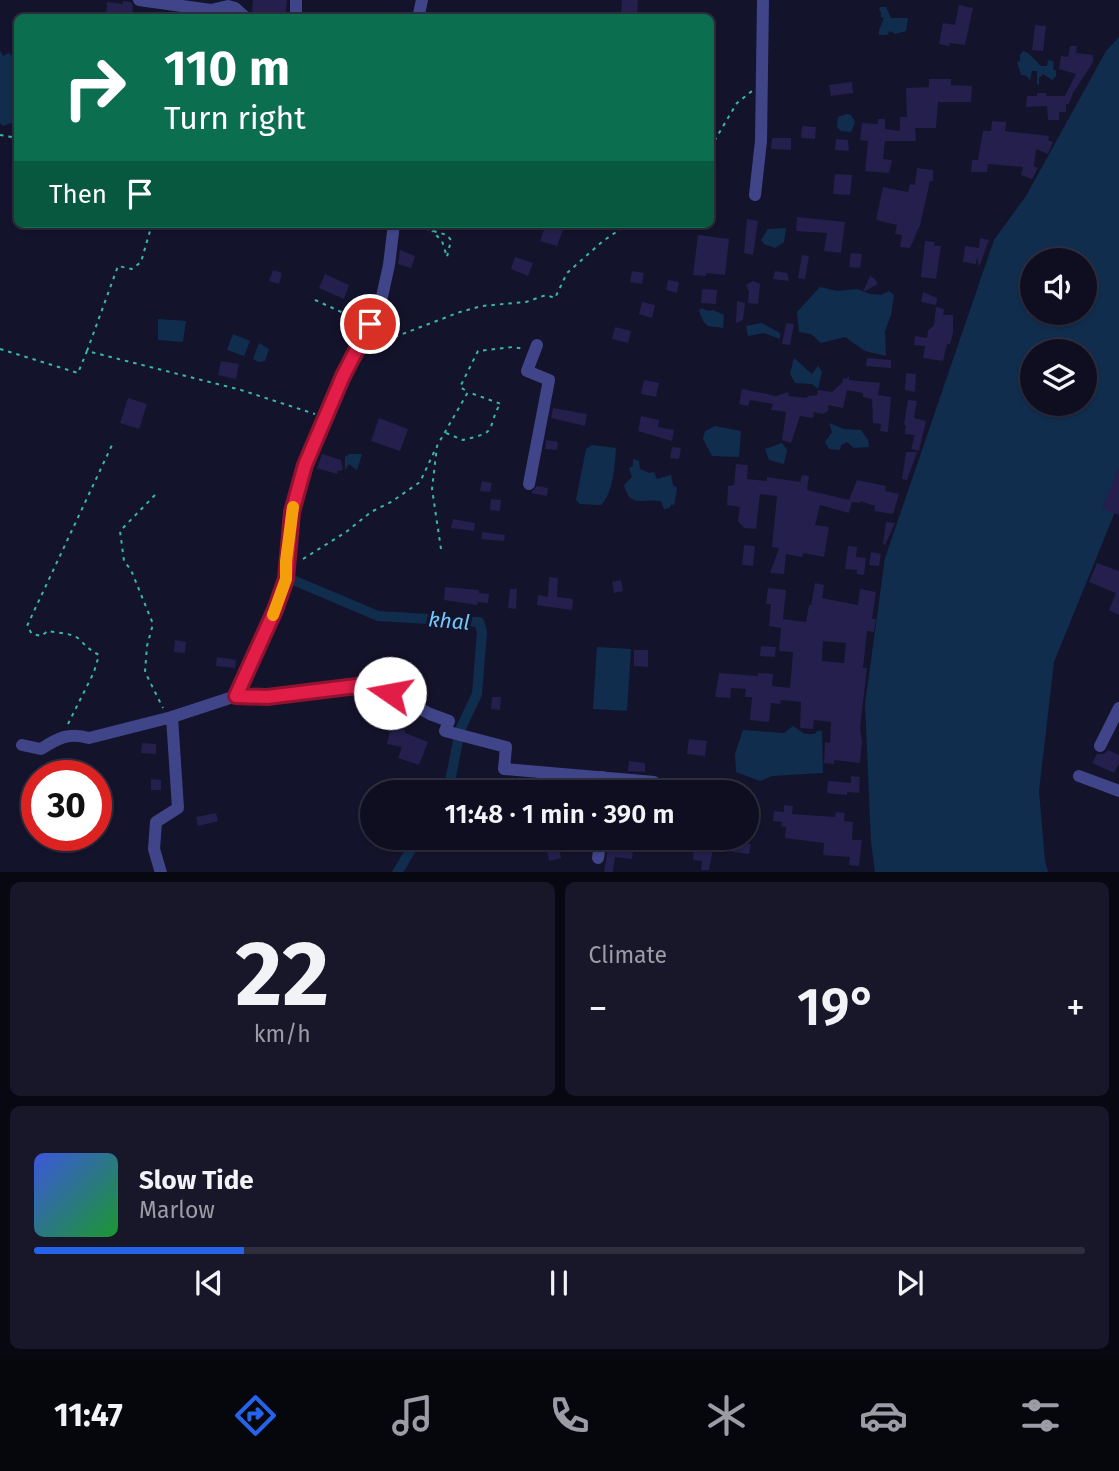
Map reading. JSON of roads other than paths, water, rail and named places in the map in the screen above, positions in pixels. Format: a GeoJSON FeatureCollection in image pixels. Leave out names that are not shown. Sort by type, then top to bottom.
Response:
{"type":"FeatureCollection","features":[{"type":"Feature","properties":{"kind":"street"},"geometry":{"type":"LineString","coordinates":[[139,0],[211,10],[228,6],[242,14]]}},
{"type":"Feature","properties":{"kind":"street"},"geometry":{"type":"LineString","coordinates":[[755,195],[761,141],[763,0]]}},
{"type":"Feature","properties":{"kind":"street"},"geometry":{"type":"LineString","coordinates":[[236,696],[286,579],[292,512],[305,465],[353,356],[381,301],[394,228]]}},
{"type":"Feature","properties":{"kind":"street"},"geometry":{"type":"LineString","coordinates":[[529,484],[549,380],[527,371],[535,348]]}},
{"type":"Feature","properties":{"kind":"street"},"geometry":{"type":"LineString","coordinates":[[22,745],[41,750],[61,736],[76,734],[89,738],[236,696],[267,697],[373,684],[430,715],[449,721],[445,731],[506,747],[504,769],[633,780]]}},
{"type":"Feature","properties":{"kind":"street"},"geometry":{"type":"LineString","coordinates":[[1101,746],[1119,708]]}},
{"type":"Feature","properties":{"kind":"street"},"geometry":{"type":"LineString","coordinates":[[161,872],[154,849],[156,822],[178,808],[170,717]]}},
{"type":"Feature","properties":{"kind":"street"},"geometry":{"type":"LineString","coordinates":[[1079,776],[1119,792]]}},
{"type":"Feature","properties":{"kind":"street"},"geometry":{"type":"LineString","coordinates":[[598,858],[599,850]]}},
{"type":"Feature","properties":{"kind":"water"},"geometry":{"type":"Polygon","coordinates":[[[880,7],[886,7],[891,18],[908,18],[906,31],[895,34],[890,31],[887,35],[879,35],[884,18],[881,17],[880,7]]]}},
{"type":"Feature","properties":{"kind":"water"},"geometry":{"type":"Polygon","coordinates":[[[1119,37],[1119,502],[1054,662],[1039,791],[1048,872],[875,872],[865,704],[885,558],[994,240],[1026,196],[1106,51],[1119,37]]]}},
{"type":"Feature","properties":{"kind":"water"},"geometry":{"type":"Polygon","coordinates":[[[0,50],[3,56],[9,53],[14,57],[14,126],[11,123],[3,126],[0,123],[0,50]]]}},
{"type":"Feature","properties":{"kind":"water"},"geometry":{"type":"Polygon","coordinates":[[[1023,51],[1041,66],[1047,66],[1048,60],[1054,62],[1056,76],[1052,80],[1043,74],[1039,78],[1039,85],[1037,71],[1032,71],[1030,81],[1027,76],[1021,75],[1017,62],[1020,61],[1023,51]]]}},
{"type":"Feature","properties":{"kind":"water"},"geometry":{"type":"Polygon","coordinates":[[[851,115],[855,122],[851,132],[841,131],[837,127],[838,117],[851,115]]]}},
{"type":"Feature","properties":{"kind":"water"},"geometry":{"type":"Polygon","coordinates":[[[786,228],[784,242],[775,248],[761,240],[768,229],[786,228]]]}},
{"type":"Feature","properties":{"kind":"water"},"geometry":{"type":"Polygon","coordinates":[[[820,287],[837,291],[857,289],[881,295],[889,291],[894,295],[885,331],[886,356],[865,351],[845,337],[821,343],[811,334],[799,332],[797,312],[820,287]]]}},
{"type":"Feature","properties":{"kind":"water"},"geometry":{"type":"Polygon","coordinates":[[[701,308],[724,315],[723,328],[708,326],[699,311],[701,308]]]}},
{"type":"Feature","properties":{"kind":"water"},"geometry":{"type":"Polygon","coordinates":[[[158,319],[186,321],[183,342],[158,340],[158,319]]]}},
{"type":"Feature","properties":{"kind":"water"},"geometry":{"type":"Polygon","coordinates":[[[762,323],[780,333],[780,339],[764,333],[748,336],[746,326],[762,323]]]}},
{"type":"Feature","properties":{"kind":"water"},"geometry":{"type":"Polygon","coordinates":[[[233,334],[250,341],[244,356],[227,350],[233,334]]]}},
{"type":"Feature","properties":{"kind":"water"},"geometry":{"type":"Polygon","coordinates":[[[259,343],[269,349],[265,361],[259,362],[253,359],[259,343]]]}},
{"type":"Feature","properties":{"kind":"water"},"geometry":{"type":"Polygon","coordinates":[[[794,358],[812,374],[818,366],[822,372],[818,389],[812,384],[795,383],[790,374],[794,358]]]}},
{"type":"Feature","properties":{"kind":"water"},"geometry":{"type":"Polygon","coordinates":[[[829,423],[844,429],[861,430],[869,447],[854,448],[847,442],[841,445],[840,450],[829,449],[825,442],[832,432],[829,423]]]}},
{"type":"Feature","properties":{"kind":"water"},"geometry":{"type":"Polygon","coordinates":[[[715,426],[741,431],[739,457],[712,456],[703,439],[705,431],[715,426]]]}},
{"type":"Feature","properties":{"kind":"water"},"geometry":{"type":"Polygon","coordinates":[[[782,443],[787,450],[784,464],[769,460],[765,449],[782,443]]]}},
{"type":"Feature","properties":{"kind":"water"},"geometry":{"type":"Polygon","coordinates":[[[592,445],[616,448],[611,486],[601,505],[580,504],[576,500],[586,449],[592,445]]]}},
{"type":"Feature","properties":{"kind":"water"},"geometry":{"type":"Polygon","coordinates":[[[349,454],[362,454],[357,470],[349,464],[345,470],[345,457],[349,454]]]}},
{"type":"Feature","properties":{"kind":"water"},"geometry":{"type":"Polygon","coordinates":[[[633,459],[639,461],[640,469],[654,472],[657,479],[671,475],[673,485],[677,488],[674,506],[672,504],[664,509],[661,501],[638,501],[630,497],[624,485],[632,477],[629,468],[633,466],[633,459]]]}},
{"type":"Feature","properties":{"kind":"water"},"geometry":{"type":"Polygon","coordinates":[[[597,647],[631,649],[627,711],[593,709],[597,647]]]}},
{"type":"Feature","properties":{"kind":"water"},"geometry":{"type":"Polygon","coordinates":[[[793,726],[805,734],[822,731],[823,773],[772,776],[760,781],[736,772],[735,754],[743,730],[784,733],[793,726]]]}},
{"type":"Feature","properties":{"kind":"waterway","name":"khal"},"geometry":{"type":"LineString","coordinates":[[293,580],[378,616],[479,622],[482,632],[477,694],[460,730],[450,780]]}},
{"type":"Feature","properties":{"kind":"waterway","name":"khal"},"geometry":{"type":"LineString","coordinates":[[398,872],[411,850]]}}]}
